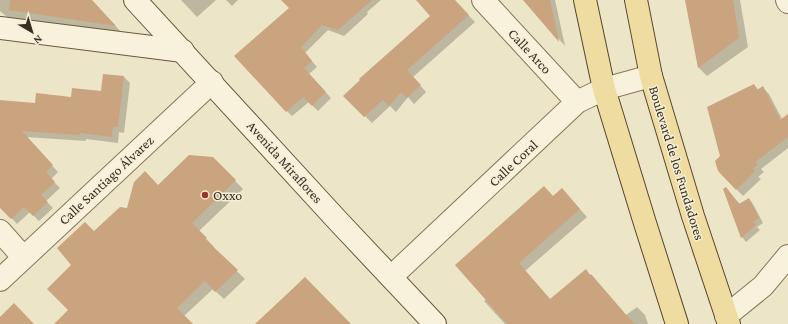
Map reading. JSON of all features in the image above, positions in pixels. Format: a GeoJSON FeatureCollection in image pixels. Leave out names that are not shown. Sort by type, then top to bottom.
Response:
{"type":"FeatureCollection","features":[{"type":"Feature","properties":{"kind":"main road"},"geometry":{"type":"LineString","coordinates":[[585,0],[604,89],[677,324]]}},
{"type":"Feature","properties":{"kind":"main road","name":"Boulevard de los Fundadores"},"geometry":{"type":"LineString","coordinates":[[636,0],[650,76],[692,216],[728,320]]}},
{"type":"Feature","properties":{"kind":"street","name":"Avenida Miraflores"},"geometry":{"type":"LineString","coordinates":[[135,0],[435,324]]}},
{"type":"Feature","properties":{"kind":"street","name":"Calle Arco"},"geometry":{"type":"LineString","coordinates":[[483,0],[577,102]]}},
{"type":"Feature","properties":{"kind":"street"},"geometry":{"type":"LineString","coordinates":[[0,28],[183,51]]}},
{"type":"Feature","properties":{"kind":"street","name":"Calle Coral"},"geometry":{"type":"LineString","coordinates":[[391,277],[577,102],[604,89],[650,76]]}},
{"type":"Feature","properties":{"kind":"street","name":"Calle Santiago Álvarez"},"geometry":{"type":"LineString","coordinates":[[0,280],[212,82]]}},
{"type":"Feature","properties":{"kind":"street"},"geometry":{"type":"LineString","coordinates":[[0,231],[23,257]]}},
{"type":"Feature","properties":{"kind":"street"},"geometry":{"type":"LineString","coordinates":[[728,320],[763,286],[788,256]]}},
{"type":"Feature","properties":{"kind":"building"},"geometry":{"type":"Polygon","coordinates":[[[10,0],[92,0],[116,26],[9,10],[10,0]]]}},
{"type":"Feature","properties":{"kind":"building"},"geometry":{"type":"Polygon","coordinates":[[[281,0],[372,0],[338,30],[322,25],[301,47],[312,61],[304,68],[326,92],[312,106],[303,97],[286,112],[234,56],[289,8],[281,0]]]}},
{"type":"Feature","properties":{"kind":"building"},"geometry":{"type":"Polygon","coordinates":[[[416,0],[455,0],[469,15],[407,70],[421,85],[407,98],[401,92],[389,106],[383,100],[364,117],[343,96],[360,80],[359,79],[430,16],[416,0]]]}},
{"type":"Feature","properties":{"kind":"building"},"geometry":{"type":"Polygon","coordinates":[[[523,0],[550,0],[559,42],[523,0]]]}},
{"type":"Feature","properties":{"kind":"building"},"geometry":{"type":"Polygon","coordinates":[[[685,0],[733,0],[739,38],[698,68],[685,0]]]}},
{"type":"Feature","properties":{"kind":"building"},"geometry":{"type":"Polygon","coordinates":[[[103,74],[124,76],[118,127],[113,127],[112,137],[80,133],[80,135],[22,131],[53,165],[46,172],[55,182],[41,195],[48,202],[33,216],[24,207],[11,219],[0,208],[0,100],[35,103],[36,93],[71,97],[72,88],[101,91],[103,74]]]}},
{"type":"Feature","properties":{"kind":"building"},"geometry":{"type":"Polygon","coordinates":[[[754,84],[757,90],[763,86],[780,120],[788,114],[788,137],[755,162],[758,164],[753,169],[755,171],[736,190],[718,171],[715,161],[720,156],[707,107],[754,84]]]}},
{"type":"Feature","properties":{"kind":"building"},"geometry":{"type":"Polygon","coordinates":[[[189,155],[213,157],[236,180],[192,223],[207,238],[205,239],[238,270],[215,292],[205,281],[177,308],[193,324],[54,324],[68,310],[47,289],[71,265],[57,248],[85,222],[94,231],[120,207],[127,208],[134,182],[145,171],[158,185],[189,155]]]}},
{"type":"Feature","properties":{"kind":"building"},"geometry":{"type":"Polygon","coordinates":[[[544,186],[553,196],[562,188],[580,209],[519,263],[550,299],[586,269],[634,324],[507,324],[455,265],[544,186]]]}},
{"type":"Feature","properties":{"kind":"building"},"geometry":{"type":"Polygon","coordinates":[[[726,187],[739,204],[749,198],[759,218],[753,222],[756,225],[741,238],[723,189],[726,187]]]}},
{"type":"Feature","properties":{"kind":"building"},"geometry":{"type":"Polygon","coordinates":[[[305,277],[351,324],[255,324],[286,295],[305,277]]]}},
{"type":"Feature","properties":{"kind":"building"},"geometry":{"type":"Polygon","coordinates":[[[14,303],[34,324],[0,324],[0,317],[14,303]]]}},
{"type":"Feature","properties":{"kind":"place","name":"Oxxo"},"geometry":{"type":"Point","coordinates":[205,195]}}]}
